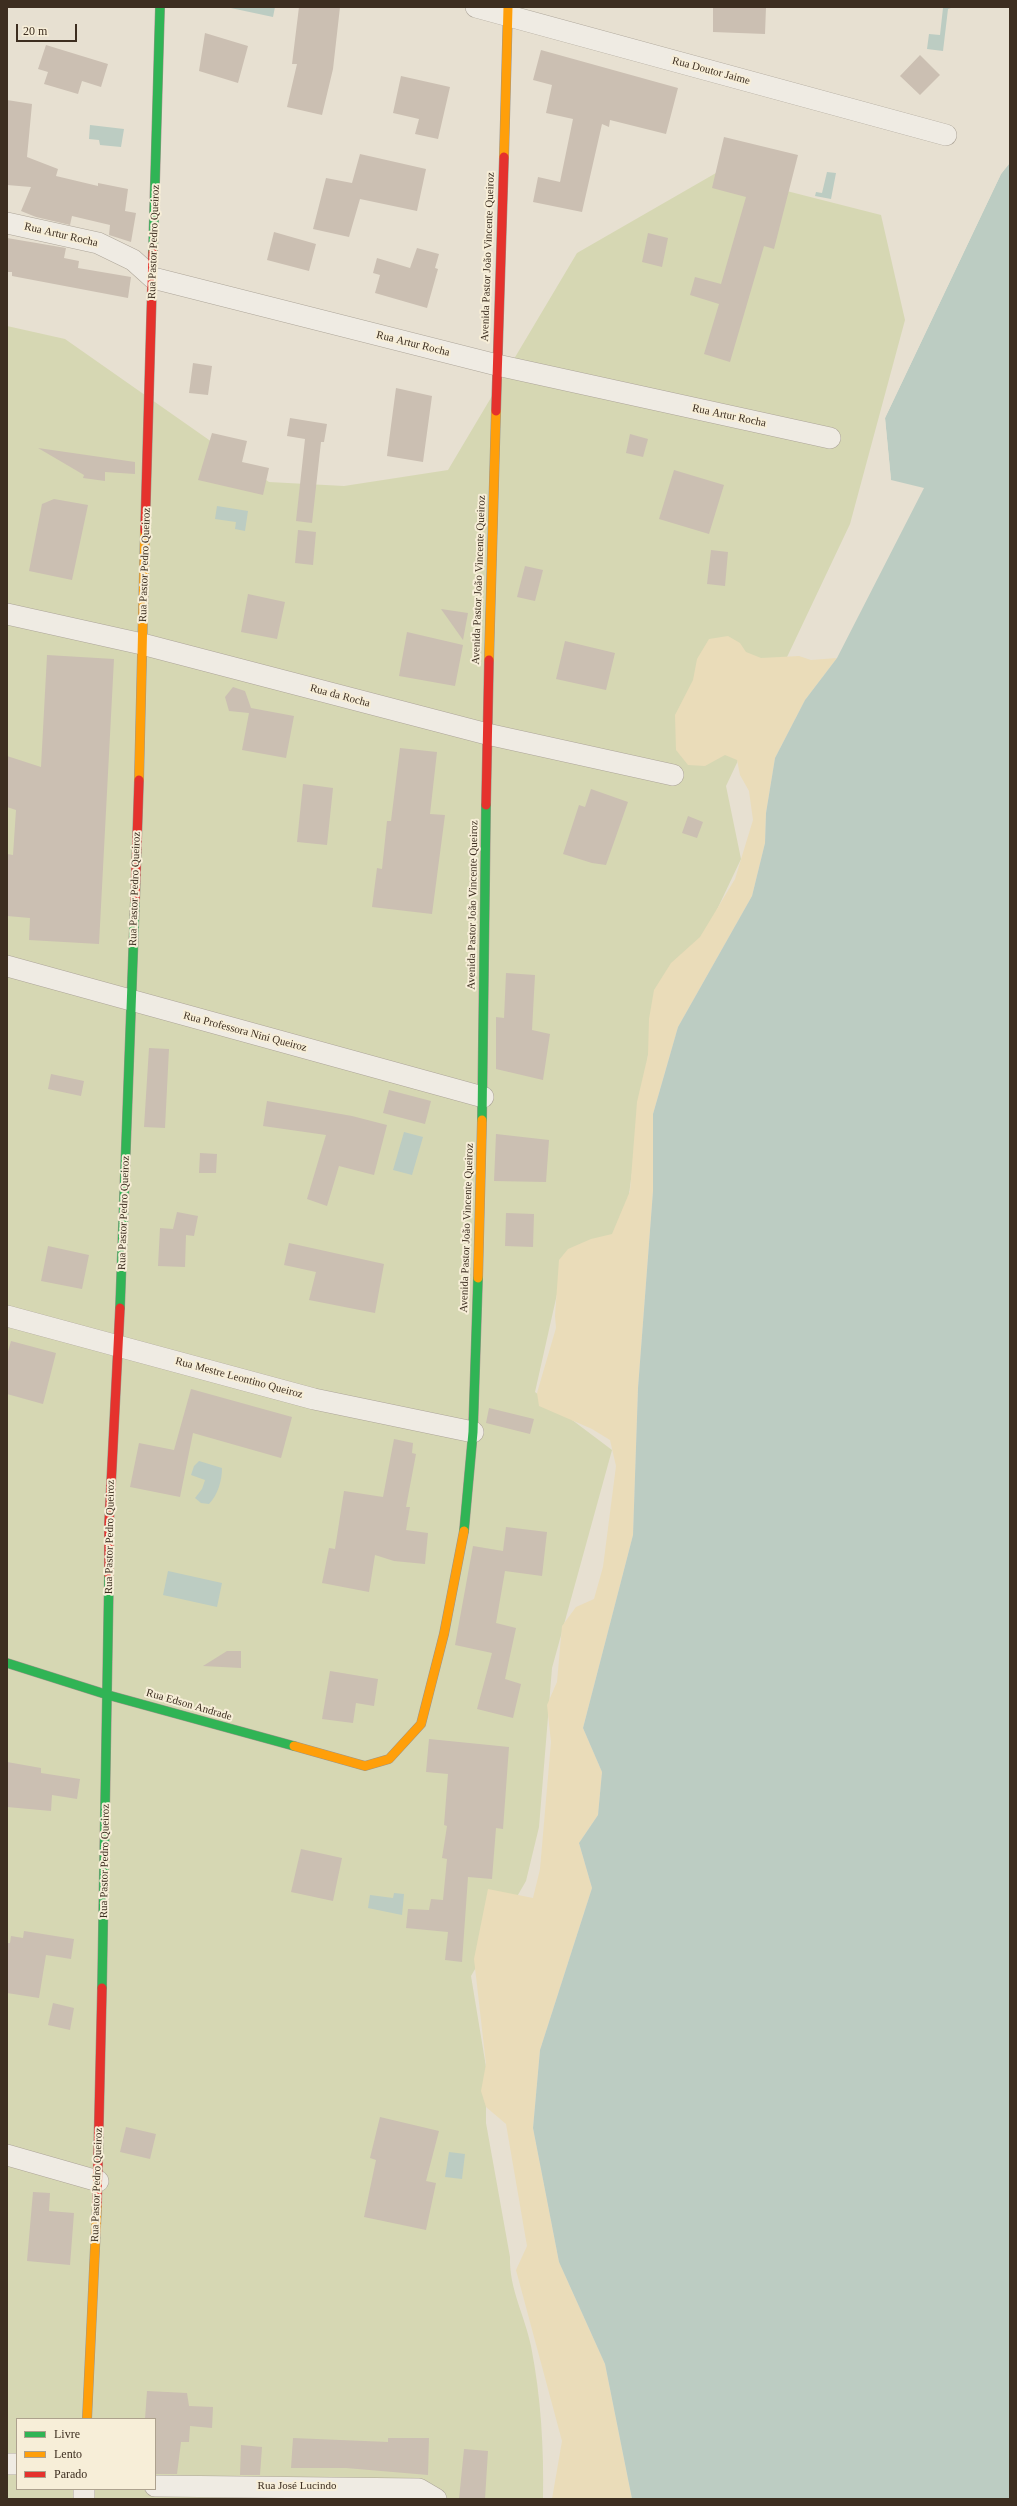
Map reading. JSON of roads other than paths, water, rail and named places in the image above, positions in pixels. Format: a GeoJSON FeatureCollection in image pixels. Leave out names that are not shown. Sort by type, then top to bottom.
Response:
{"type":"FeatureCollection","features":[{"type":"Feature","properties":{"kind":"street","name":"Rua Pastor Pedro Queiroz"},"geometry":{"type":"LineString","coordinates":[[87,2418],[98,2181],[108,1695],[109,1524],[119,1346],[131,1001],[160,7]]}},
{"type":"Feature","properties":{"kind":"street","name":"Rua Doutor Jaime"},"geometry":{"type":"LineString","coordinates":[[476,7],[507,11],[946,135]]}},
{"type":"Feature","properties":{"kind":"street","name":"Avenida Pastor João Vincente Queiroz"},"geometry":{"type":"LineString","coordinates":[[365,1766],[389,1759],[421,1724],[444,1634],[464,1529],[473,1432],[483,1097],[487,734],[507,11]]}},
{"type":"Feature","properties":{"kind":"street","name":"Rua Artur Rocha"},"geometry":{"type":"LineString","coordinates":[[7,223],[98,243],[133,260],[153,278],[497,365],[830,438]]}},
{"type":"Feature","properties":{"kind":"street","name":"Rua da Rocha"},"geometry":{"type":"LineString","coordinates":[[7,614],[142,644],[487,734],[673,775]]}},
{"type":"Feature","properties":{"kind":"street","name":"Rua Professora Nini Queiroz"},"geometry":{"type":"LineString","coordinates":[[7,966],[483,1097]]}},
{"type":"Feature","properties":{"kind":"street","name":"Rua Mestre Leontino Queiroz"},"geometry":{"type":"LineString","coordinates":[[7,1316],[314,1399],[473,1432]]}},
{"type":"Feature","properties":{"kind":"street","name":"Rua Edson Andrade"},"geometry":{"type":"LineString","coordinates":[[7,1663],[108,1695],[365,1766]]}},
{"type":"Feature","properties":{"kind":"street"},"geometry":{"type":"LineString","coordinates":[[7,2155],[98,2181]]}},
{"type":"Feature","properties":{"kind":"street","name":"Rua José Lucindo"},"geometry":{"type":"LineString","coordinates":[[156,2486],[419,2488],[436,2499]]}}]}
